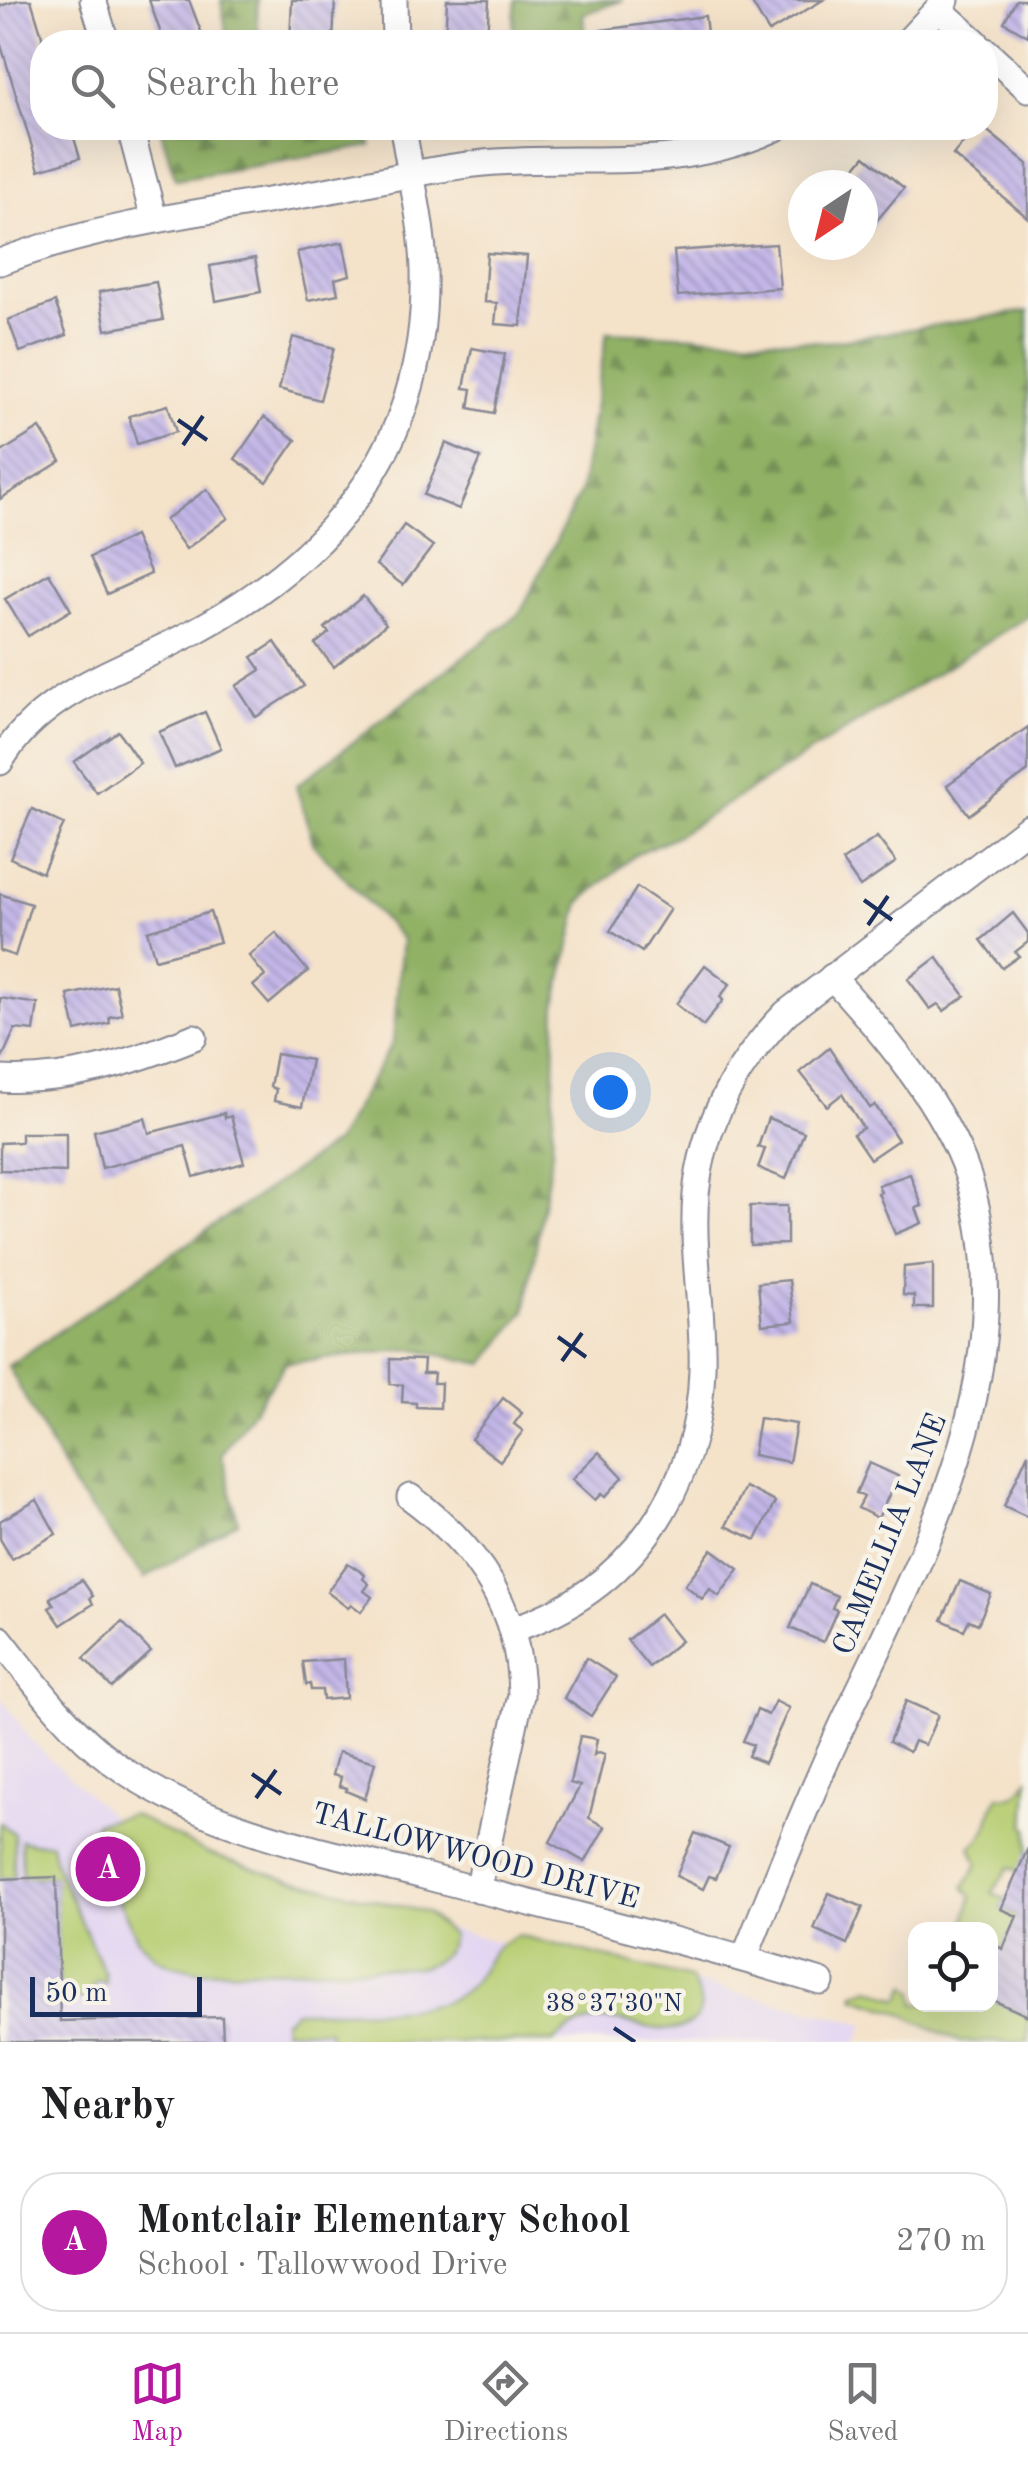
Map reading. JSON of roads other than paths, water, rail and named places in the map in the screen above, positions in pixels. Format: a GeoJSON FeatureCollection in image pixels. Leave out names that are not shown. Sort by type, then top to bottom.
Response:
{"type":"FeatureCollection","features":[{"type":"Feature","properties":{"kind":"street"},"geometry":{"type":"LineString","coordinates":[[93,0],[102,30]]}},
{"type":"Feature","properties":{"kind":"street"},"geometry":{"type":"LineString","coordinates":[[394,0],[395,30]]}},
{"type":"Feature","properties":{"kind":"street"},"geometry":{"type":"LineString","coordinates":[[919,30],[943,5],[965,30]]}},
{"type":"Feature","properties":{"kind":"street"},"geometry":{"type":"LineString","coordinates":[[998,62],[1028,89]]}},
{"type":"Feature","properties":{"kind":"street"},"geometry":{"type":"LineString","coordinates":[[133,140],[154,219]]}},
{"type":"Feature","properties":{"kind":"street"},"geometry":{"type":"LineString","coordinates":[[0,762],[28,726],[58,700],[90,680],[219,618],[264,590],[320,543],[358,496],[388,444],[416,360],[423,314],[424,269],[405,140]]}},
{"type":"Feature","properties":{"kind":"street"},"geometry":{"type":"LineString","coordinates":[[0,262],[31,250],[154,219],[409,174],[482,164],[553,160],[627,162],[680,157],[743,140]]}},
{"type":"Feature","properties":{"kind":"street"},"geometry":{"type":"LineString","coordinates":[[513,1629],[556,1611],[603,1580],[630,1555],[676,1490],[689,1458],[698,1423],[702,1338],[696,1191],[706,1144],[733,1078],[759,1040],[786,1013],[1028,828]]}},
{"type":"Feature","properties":{"kind":"street","name":"CAMELLIA LANE"},"geometry":{"type":"LineString","coordinates":[[744,1958],[806,1803],[955,1476],[974,1415],[986,1352],[987,1266],[967,1172],[912,1074],[832,977]]}},
{"type":"Feature","properties":{"kind":"street"},"geometry":{"type":"LineString","coordinates":[[0,1079],[42,1078],[101,1069],[194,1037]]}},
{"type":"Feature","properties":{"kind":"street"},"geometry":{"type":"LineString","coordinates":[[410,1497],[447,1528],[499,1594],[513,1629],[521,1668],[521,1695],[478,1890]]}},
{"type":"Feature","properties":{"kind":"street","name":"TALLOWWOOD DRIVE"},"geometry":{"type":"LineString","coordinates":[[0,1638],[74,1728],[110,1761],[164,1794],[220,1818],[310,1847],[744,1958],[821,1982]]}},
{"type":"Feature","properties":{"kind":"place","name":"Montclair Elementary School"},"geometry":{"type":"Point","coordinates":[108,1869]}}]}
